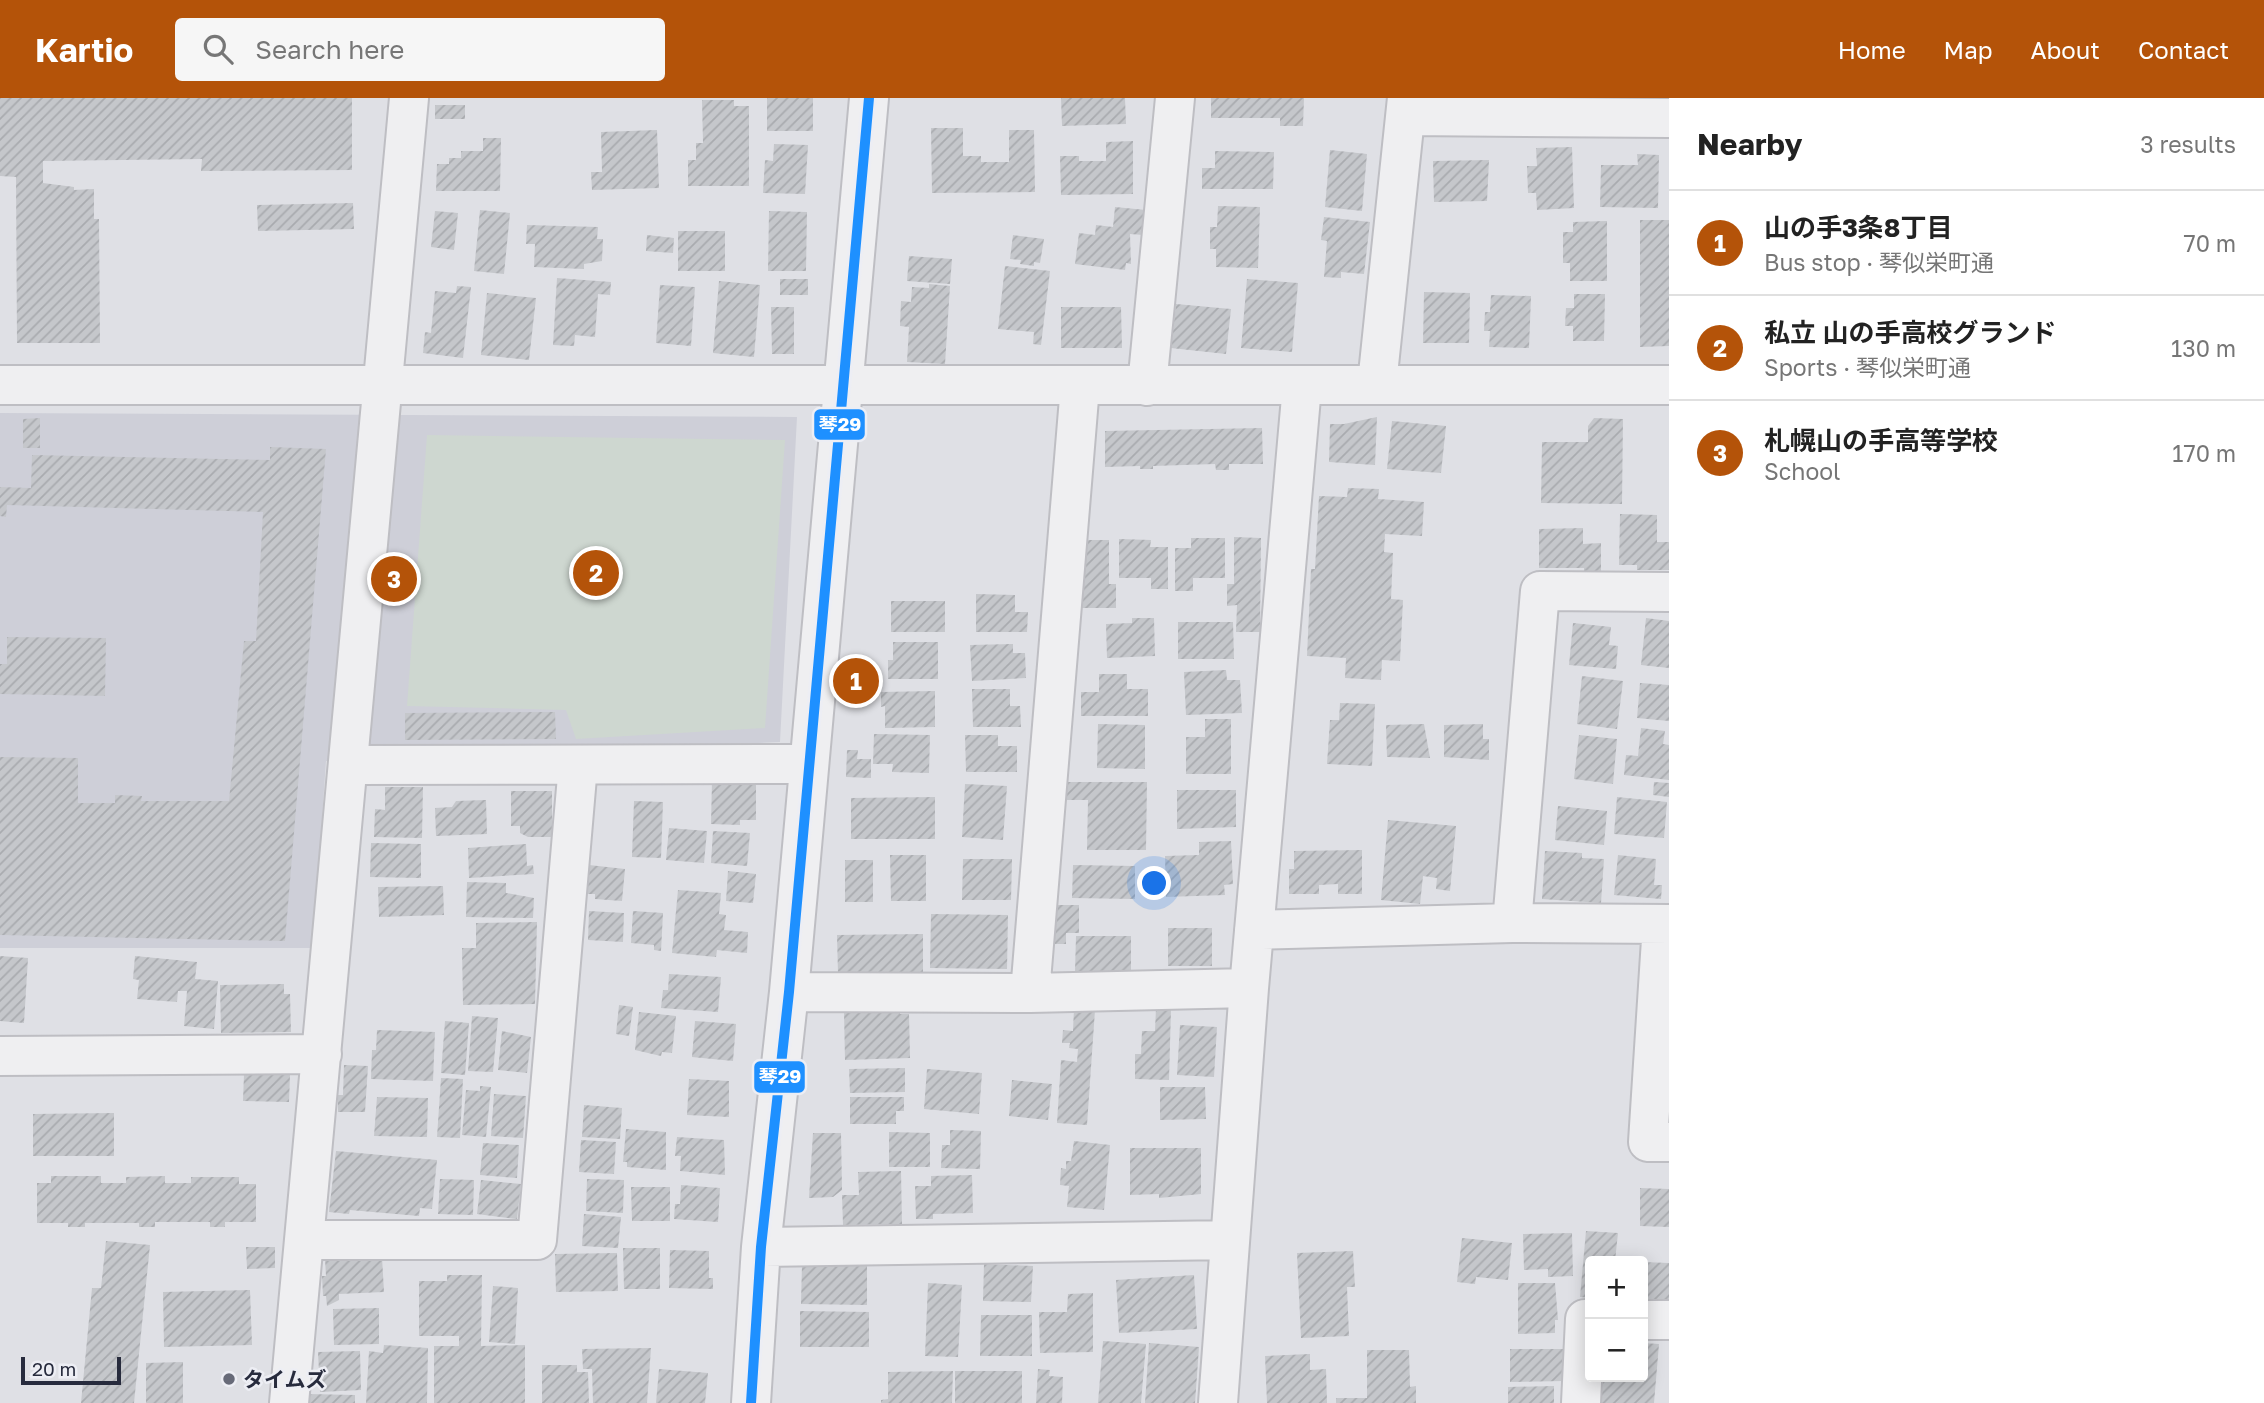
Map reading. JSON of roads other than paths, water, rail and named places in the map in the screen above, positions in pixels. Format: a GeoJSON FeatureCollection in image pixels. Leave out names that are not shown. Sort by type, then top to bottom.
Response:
{"type":"FeatureCollection","features":[{"type":"Feature","properties":{"kind":"street"},"geometry":{"type":"LineString","coordinates":[[289,1403],[409,98]]}},
{"type":"Feature","properties":{"kind":"street"},"geometry":{"type":"LineString","coordinates":[[751,1403],[761,1247],[789,992],[869,98]]}},
{"type":"Feature","properties":{"kind":"street"},"geometry":{"type":"LineString","coordinates":[[1147,386],[1175,98]]}},
{"type":"Feature","properties":{"kind":"street"},"geometry":{"type":"LineString","coordinates":[[1377,384],[1406,107],[1669,118]]}},
{"type":"Feature","properties":{"kind":"street"},"geometry":{"type":"LineString","coordinates":[[0,385],[1669,385]]}},
{"type":"Feature","properties":{"kind":"street"},"geometry":{"type":"LineString","coordinates":[[1030,993],[1080,386]]}},
{"type":"Feature","properties":{"kind":"street"},"geometry":{"type":"LineString","coordinates":[[1217,1403],[1249,988],[1302,386]]}},
{"type":"Feature","properties":{"kind":"street"},"geometry":{"type":"LineString","coordinates":[[1512,923],[1540,591],[1669,592]]}},
{"type":"Feature","properties":{"kind":"street"},"geometry":{"type":"LineString","coordinates":[[348,765],[809,764]]}},
{"type":"Feature","properties":{"kind":"street"},"geometry":{"type":"LineString","coordinates":[[306,1240],[537,1240],[578,765]]}},
{"type":"Feature","properties":{"kind":"street"},"geometry":{"type":"LineString","coordinates":[[1254,930],[1512,923],[1665,924],[1648,1142],[1669,1142]]}},
{"type":"Feature","properties":{"kind":"street"},"geometry":{"type":"LineString","coordinates":[[789,992],[1030,993],[1249,988]]}},
{"type":"Feature","properties":{"kind":"street"},"geometry":{"type":"LineString","coordinates":[[0,1056],[322,1054]]}},
{"type":"Feature","properties":{"kind":"street"},"geometry":{"type":"LineString","coordinates":[[761,1247],[1230,1240]]}},
{"type":"Feature","properties":{"kind":"street"},"geometry":{"type":"LineString","coordinates":[[1581,1403],[1585,1319]]}},
{"type":"Feature","properties":{"kind":"street"},"geometry":{"type":"LineString","coordinates":[[1648,1320],[1669,1320]]}},
{"type":"Feature","properties":{"kind":"place","name":"私立 山の手高校グランド"},"geometry":{"type":"Point","coordinates":[596,573]}},
{"type":"Feature","properties":{"kind":"place","name":"札幌山の手高等学校"},"geometry":{"type":"Point","coordinates":[394,579]}},
{"type":"Feature","properties":{"kind":"place","name":"山の手3条8丁目"},"geometry":{"type":"Point","coordinates":[856,681]}},
{"type":"Feature","properties":{"kind":"place","name":"タイムズ"},"geometry":{"type":"Point","coordinates":[229,1379]}}]}
